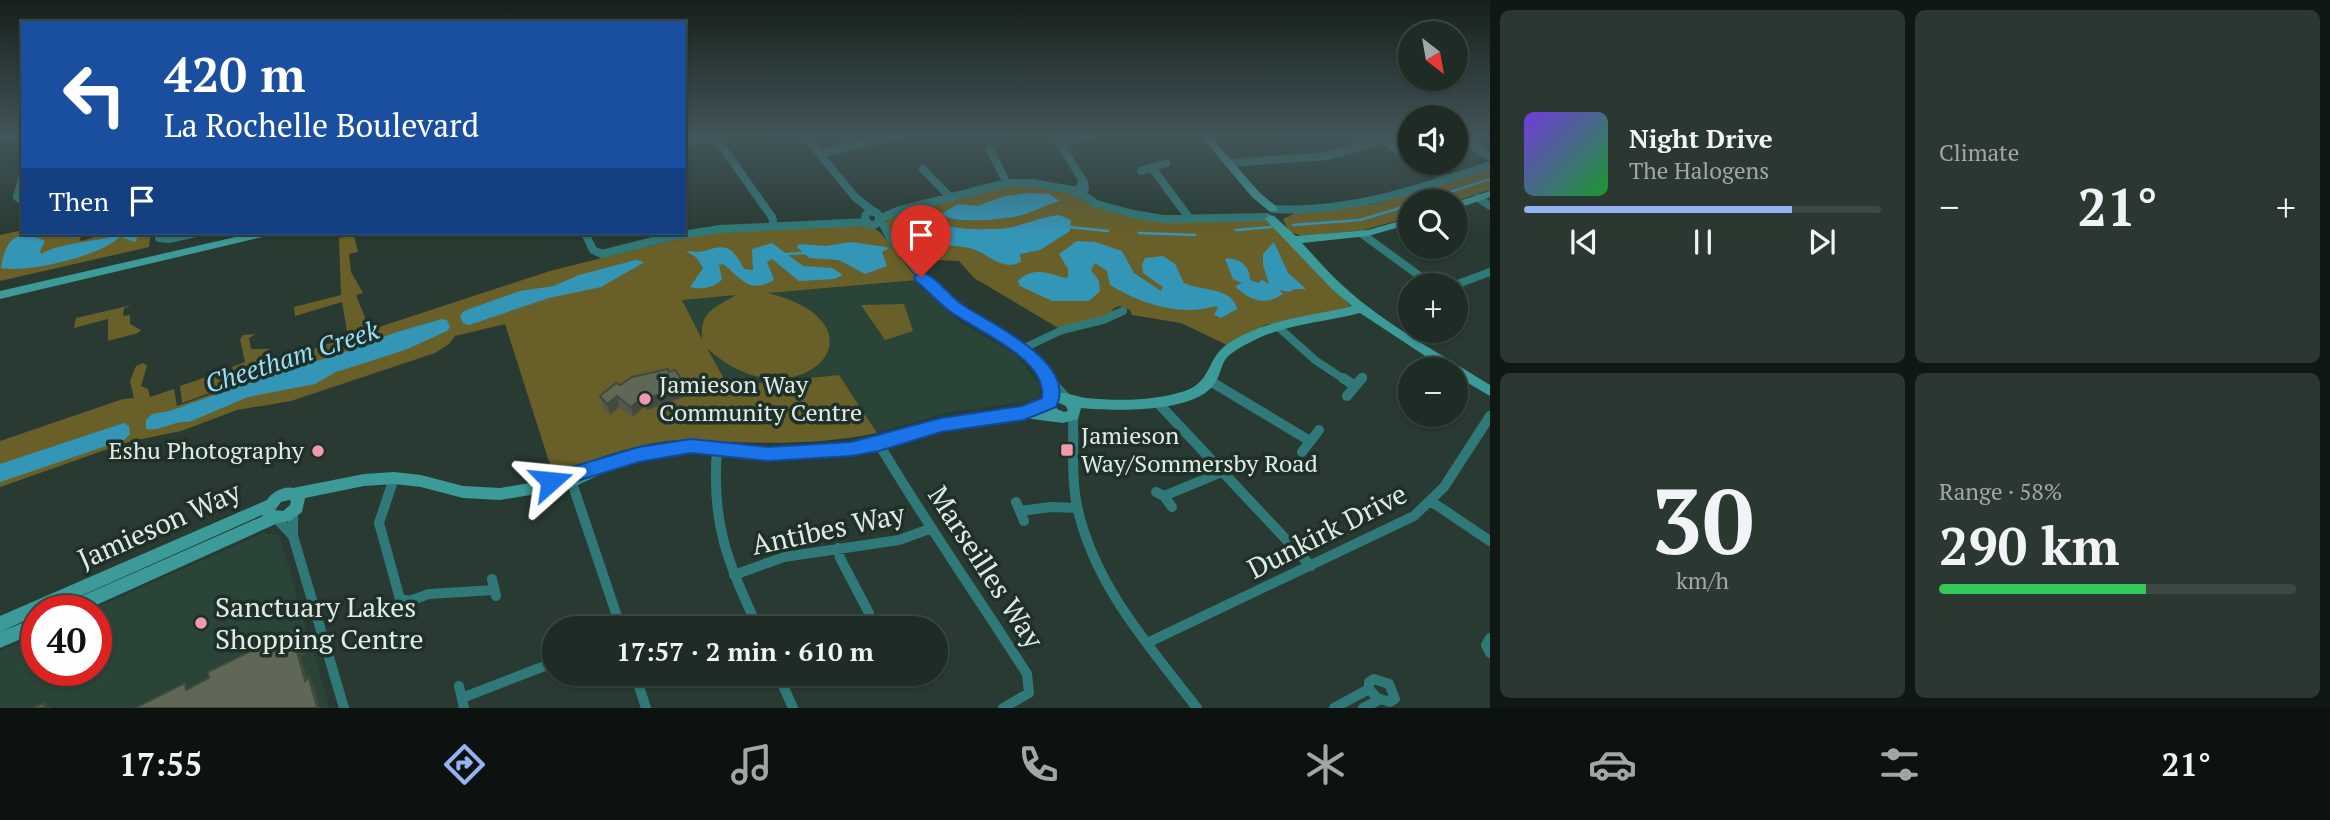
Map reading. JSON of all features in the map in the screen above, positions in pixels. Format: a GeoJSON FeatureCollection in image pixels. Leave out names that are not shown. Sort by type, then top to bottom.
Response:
{"type":"FeatureCollection","features":[{"type":"Feature","properties":{"kind":"street"},"geometry":{"type":"LineString","coordinates":[[737,168],[772,217],[774,226]]}},
{"type":"Feature","properties":{"kind":"street"},"geometry":{"type":"LineString","coordinates":[[831,168],[855,197],[878,216],[890,238],[921,277],[940,295],[1022,349],[1071,407],[1077,508],[1091,553],[1105,581],[1147,643],[1197,708]]}},
{"type":"Feature","properties":{"kind":"street"},"geometry":{"type":"LineString","coordinates":[[914,170],[921,168]]}},
{"type":"Feature","properties":{"kind":"street"},"geometry":{"type":"LineString","coordinates":[[925,168],[949,196]]}},
{"type":"Feature","properties":{"kind":"street"},"geometry":{"type":"LineString","coordinates":[[999,168],[1007,183]]}},
{"type":"Feature","properties":{"kind":"street"},"geometry":{"type":"LineString","coordinates":[[1076,168],[1086,186],[1079,192]]}},
{"type":"Feature","properties":{"kind":"street"},"geometry":{"type":"LineString","coordinates":[[1141,171],[1150,168]]}},
{"type":"Feature","properties":{"kind":"street"},"geometry":{"type":"LineString","coordinates":[[1154,168],[1190,219]]}},
{"type":"Feature","properties":{"kind":"street"},"geometry":{"type":"LineString","coordinates":[[1232,168],[1321,272],[1362,308],[1436,357]]}},
{"type":"Feature","properties":{"kind":"street"},"geometry":{"type":"LineString","coordinates":[[686,233],[729,228],[845,224],[1007,183],[1079,192],[1096,204],[1147,217],[1190,219],[1242,216],[1376,202],[1481,168]]}},
{"type":"Feature","properties":{"kind":"street"},"geometry":{"type":"LineString","coordinates":[[1440,175],[1447,179]]}},
{"type":"Feature","properties":{"kind":"street"},"geometry":{"type":"LineString","coordinates":[[21,182],[17,197],[21,201]]}},
{"type":"Feature","properties":{"kind":"street"},"geometry":{"type":"LineString","coordinates":[[1468,202],[1490,194]]}},
{"type":"Feature","properties":{"kind":"street"},"geometry":{"type":"LineString","coordinates":[[855,197],[866,219],[890,238]]}},
{"type":"Feature","properties":{"kind":"street"},"geometry":{"type":"LineString","coordinates":[[1478,198],[1490,206]]}},
{"type":"Feature","properties":{"kind":"street"},"geometry":{"type":"LineString","coordinates":[[1290,236],[1362,234],[1398,225]]}},
{"type":"Feature","properties":{"kind":"street"},"geometry":{"type":"LineString","coordinates":[[1362,234],[1416,273]]}},
{"type":"Feature","properties":{"kind":"street"},"geometry":{"type":"LineString","coordinates":[[159,235],[159,238],[166,239],[186,235]]}},
{"type":"Feature","properties":{"kind":"street"},"geometry":{"type":"LineString","coordinates":[[0,293],[73,270],[223,235]]}},
{"type":"Feature","properties":{"kind":"street"},"geometry":{"type":"LineString","coordinates":[[0,293],[258,235]]}},
{"type":"Feature","properties":{"kind":"street"},"geometry":{"type":"LineString","coordinates":[[586,235],[597,253],[677,235]]}},
{"type":"Feature","properties":{"kind":"street"},"geometry":{"type":"LineString","coordinates":[[1468,280],[1490,272]]}},
{"type":"Feature","properties":{"kind":"street"},"geometry":{"type":"LineString","coordinates":[[1071,407],[1158,403],[1189,397],[1210,382],[1236,346],[1254,334],[1277,326],[1337,316],[1362,308]]}},
{"type":"Feature","properties":{"kind":"street"},"geometry":{"type":"LineString","coordinates":[[1022,349],[1062,330],[1123,312]]}},
{"type":"Feature","properties":{"kind":"street"},"geometry":{"type":"LineString","coordinates":[[1277,326],[1315,360],[1355,386]]}},
{"type":"Feature","properties":{"kind":"street"},"geometry":{"type":"LineString","coordinates":[[1468,375],[1490,383]]}},
{"type":"Feature","properties":{"kind":"street"},"geometry":{"type":"LineString","coordinates":[[1047,376],[1052,393],[1050,409],[1072,433]]}},
{"type":"Feature","properties":{"kind":"street"},"geometry":{"type":"LineString","coordinates":[[1347,396],[1363,376]]}},
{"type":"Feature","properties":{"kind":"street"},"geometry":{"type":"LineString","coordinates":[[1468,377],[1490,391]]}},
{"type":"Feature","properties":{"kind":"street"},"geometry":{"type":"LineString","coordinates":[[1210,382],[1310,441]]}},
{"type":"Feature","properties":{"kind":"street","name":"Jamieson Way"},"geometry":{"type":"LineString","coordinates":[[90,595],[326,488],[363,480],[394,478],[475,493],[500,494],[571,480],[604,466],[651,452],[682,448],[717,453],[813,453],[879,444],[941,425],[1024,413],[1057,416],[1071,407],[1058,398],[1024,413]]}},
{"type":"Feature","properties":{"kind":"street"},"geometry":{"type":"LineString","coordinates":[[1158,403],[1311,566]]}},
{"type":"Feature","properties":{"kind":"street","name":"Dunkirk Drive"},"geometry":{"type":"LineString","coordinates":[[1147,643],[1401,524],[1432,502],[1490,416]]}},
{"type":"Feature","properties":{"kind":"street"},"geometry":{"type":"LineString","coordinates":[[1302,452],[1320,430]]}},
{"type":"Feature","properties":{"kind":"street","name":"Marseilles Way"},"geometry":{"type":"LineString","coordinates":[[879,444],[908,494],[1029,680],[1031,687],[1027,695],[1003,708]]}},
{"type":"Feature","properties":{"kind":"street"},"geometry":{"type":"LineString","coordinates":[[717,453],[713,487],[720,542],[753,616]]}},
{"type":"Feature","properties":{"kind":"street"},"geometry":{"type":"LineString","coordinates":[[1172,507],[1160,494],[1222,472]]}},
{"type":"Feature","properties":{"kind":"street"},"geometry":{"type":"LineString","coordinates":[[394,478],[379,523],[400,599],[409,601],[429,594],[494,588]]}},
{"type":"Feature","properties":{"kind":"street"},"geometry":{"type":"LineString","coordinates":[[571,480],[617,616]]}},
{"type":"Feature","properties":{"kind":"street","name":"Jamieson Way"},"geometry":{"type":"LineString","coordinates":[[273,513],[280,495],[295,503]]}},
{"type":"Feature","properties":{"kind":"street"},"geometry":{"type":"LineString","coordinates":[[1432,502],[1490,541]]}},
{"type":"Feature","properties":{"kind":"street"},"geometry":{"type":"LineString","coordinates":[[295,503],[293,536],[344,708]]}},
{"type":"Feature","properties":{"kind":"street"},"geometry":{"type":"LineString","coordinates":[[1020,511],[1051,507],[1077,508]]}},
{"type":"Feature","properties":{"kind":"street"},"geometry":{"type":"LineString","coordinates":[[273,513],[293,536]]}},
{"type":"Feature","properties":{"kind":"street","name":"Antibes Way"},"geometry":{"type":"LineString","coordinates":[[734,575],[784,557],[899,540],[932,528]]}},
{"type":"Feature","properties":{"kind":"street"},"geometry":{"type":"LineString","coordinates":[[838,548],[869,613]]}},
{"type":"Feature","properties":{"kind":"street","name":"Jamieson Way"},"geometry":{"type":"LineString","coordinates":[[0,624],[21,618]]}},
{"type":"Feature","properties":{"kind":"street"},"geometry":{"type":"LineString","coordinates":[[0,640],[21,631]]}},
{"type":"Feature","properties":{"kind":"street"},"geometry":{"type":"LineString","coordinates":[[1490,638],[1486,645],[1490,653]]}},
{"type":"Feature","properties":{"kind":"street"},"geometry":{"type":"LineString","coordinates":[[462,697],[542,667]]}},
{"type":"Feature","properties":{"kind":"street"},"geometry":{"type":"LineString","coordinates":[[1376,679],[1392,687],[1394,701],[1388,703],[1379,700],[1369,689],[1370,682],[1376,679]]}},
{"type":"Feature","properties":{"kind":"street"},"geometry":{"type":"LineString","coordinates":[[639,686],[646,708]]}},
{"type":"Feature","properties":{"kind":"street"},"geometry":{"type":"LineString","coordinates":[[783,686],[793,708]]}},
{"type":"Feature","properties":{"kind":"street"},"geometry":{"type":"LineString","coordinates":[[1334,708],[1369,689]]}},
{"type":"Feature","properties":{"kind":"street"},"geometry":{"type":"LineString","coordinates":[[1363,708],[1379,700]]}},
{"type":"Feature","properties":{"kind":"shaded area"},"geometry":{"type":"Polygon","coordinates":[[[1490,168],[1490,190],[1468,197],[1468,189],[1422,189],[1490,168]]]}},
{"type":"Feature","properties":{"kind":"shaded area"},"geometry":{"type":"Polygon","coordinates":[[[1016,184],[1074,194],[1130,215],[1264,218],[1351,306],[1265,325],[1229,346],[1181,323],[1132,315],[1130,310],[1120,306],[1114,308],[1110,314],[1060,329],[974,278],[959,261],[937,260],[916,265],[886,229],[887,217],[1016,184]]]}},
{"type":"Feature","properties":{"kind":"shaded area"},"geometry":{"type":"Polygon","coordinates":[[[1398,197],[1398,220],[1364,230],[1301,236],[1289,231],[1283,219],[1297,212],[1375,204],[1398,197]]]}},
{"type":"Feature","properties":{"kind":"shaded area"},"geometry":{"type":"Polygon","coordinates":[[[868,224],[881,233],[918,280],[768,293],[807,308],[826,327],[829,347],[819,364],[799,375],[772,379],[740,371],[707,348],[728,386],[839,375],[877,433],[805,442],[662,442],[614,453],[553,474],[505,324],[455,336],[449,344],[435,353],[291,401],[237,410],[181,431],[128,442],[0,487],[0,441],[123,399],[134,398],[130,381],[136,366],[143,363],[147,366],[141,386],[148,389],[150,397],[174,389],[177,406],[235,386],[232,367],[245,362],[240,339],[243,335],[256,334],[249,338],[251,349],[270,349],[273,363],[348,337],[342,302],[295,316],[294,307],[341,295],[339,238],[354,235],[358,252],[349,254],[351,272],[363,293],[356,295],[370,330],[550,271],[702,233],[868,224]],[[736,295],[682,300],[702,339],[706,316],[715,307],[736,295]]]}},
{"type":"Feature","properties":{"kind":"shaded area"},"geometry":{"type":"Polygon","coordinates":[[[21,230],[21,235],[81,235],[80,241],[92,238],[93,235],[151,235],[149,247],[0,281],[0,235],[21,230]]]}},
{"type":"Feature","properties":{"kind":"shaded area"},"geometry":{"type":"Polygon","coordinates":[[[915,281],[959,321],[1016,355],[1040,385],[1039,397],[1032,401],[945,413],[877,433],[839,375],[728,386],[681,299],[915,281]]]}},
{"type":"Feature","properties":{"kind":"shaded area"},"geometry":{"type":"Polygon","coordinates":[[[904,304],[913,331],[885,340],[861,305],[904,304]]]}},
{"type":"Feature","properties":{"kind":"shaded area"},"geometry":{"type":"Polygon","coordinates":[[[132,305],[124,308],[123,316],[130,315],[130,324],[141,330],[138,333],[108,341],[108,319],[74,328],[76,318],[132,305]]]}},
{"type":"Feature","properties":{"kind":"shaded area"},"geometry":{"type":"Polygon","coordinates":[[[227,370],[230,386],[182,403],[180,386],[227,370]]]}},
{"type":"Feature","properties":{"kind":"shaded area","name":"Sanctuary Lakes Shopping Centre"},"geometry":{"type":"Polygon","coordinates":[[[263,533],[279,535],[330,708],[0,708],[0,651],[21,642],[21,686],[112,686],[112,601],[263,533]]]}},
{"type":"Feature","properties":{"kind":"water"},"geometry":{"type":"Polygon","coordinates":[[[1049,194],[1060,201],[1023,215],[1001,218],[966,220],[941,214],[958,204],[977,206],[1005,196],[1049,194]]]}},
{"type":"Feature","properties":{"kind":"water"},"geometry":{"type":"Polygon","coordinates":[[[1059,215],[1071,220],[1070,231],[1040,250],[1020,254],[1021,262],[1014,264],[1000,263],[969,248],[903,242],[907,239],[905,233],[926,219],[959,228],[1002,229],[1059,215]]]}},
{"type":"Feature","properties":{"kind":"water"},"geometry":{"type":"Polygon","coordinates":[[[116,235],[138,236],[135,242],[120,237],[97,251],[64,262],[29,268],[1,268],[5,250],[13,239],[19,236],[45,241],[41,254],[60,247],[116,235]]]}},
{"type":"Feature","properties":{"kind":"water"},"geometry":{"type":"Polygon","coordinates":[[[1077,241],[1095,242],[1122,251],[1134,273],[1161,291],[1163,287],[1143,273],[1142,265],[1145,258],[1163,256],[1175,264],[1184,283],[1223,293],[1234,302],[1237,309],[1221,318],[1214,315],[1218,308],[1216,306],[1188,310],[1148,303],[1110,285],[1107,271],[1095,263],[1091,270],[1099,281],[1100,291],[1089,301],[1052,301],[1020,286],[1018,281],[1035,272],[1068,277],[1068,269],[1059,254],[1077,241]]]}},
{"type":"Feature","properties":{"kind":"water"},"geometry":{"type":"Polygon","coordinates":[[[851,242],[886,247],[888,249],[882,252],[887,266],[865,274],[839,260],[809,258],[797,247],[799,244],[826,246],[851,242]]]}},
{"type":"Feature","properties":{"kind":"water"},"geometry":{"type":"Polygon","coordinates":[[[1274,242],[1288,273],[1306,289],[1294,289],[1290,292],[1279,290],[1283,294],[1264,301],[1252,298],[1235,286],[1242,283],[1233,279],[1225,259],[1235,259],[1243,264],[1250,280],[1258,283],[1262,280],[1269,284],[1263,265],[1263,254],[1274,242]]]}},
{"type":"Feature","properties":{"kind":"water"},"geometry":{"type":"Polygon","coordinates":[[[772,243],[803,266],[832,268],[843,275],[834,279],[799,281],[772,259],[767,262],[774,280],[765,284],[751,285],[723,264],[719,265],[722,279],[719,282],[707,288],[690,287],[703,268],[697,258],[686,251],[700,252],[724,247],[736,256],[744,269],[753,270],[752,249],[772,243]]]}},
{"type":"Feature","properties":{"kind":"water"},"geometry":{"type":"Polygon","coordinates":[[[636,260],[643,263],[601,287],[549,298],[469,325],[463,323],[460,316],[464,311],[520,291],[554,286],[579,275],[636,260]]]}},
{"type":"Feature","properties":{"kind":"water"},"geometry":{"type":"Polygon","coordinates":[[[442,319],[447,320],[450,327],[447,331],[405,350],[336,372],[315,384],[248,397],[189,422],[146,429],[146,420],[152,414],[170,411],[278,372],[442,319]]]}},
{"type":"Feature","properties":{"kind":"water"},"geometry":{"type":"Polygon","coordinates":[[[124,423],[129,426],[130,434],[124,440],[0,482],[0,464],[124,423]]]}},
{"type":"Feature","properties":{"kind":"building"},"geometry":{"type":"Polygon","coordinates":[[[668,369],[669,372],[675,370],[686,386],[664,393],[666,397],[659,400],[657,395],[645,399],[643,397],[631,407],[617,396],[607,404],[600,396],[616,383],[620,385],[632,377],[668,369]]]}},
{"type":"Feature","properties":{"kind":"building","name":"Sanctuary Lakes Shopping Centre"},"geometry":{"type":"Polygon","coordinates":[[[296,629],[302,649],[297,652],[305,681],[309,678],[317,708],[135,708],[185,683],[186,690],[209,678],[208,672],[296,629]]]}},
{"type":"Feature","properties":{"kind":"waterway","name":"Cheetham Creek"},"geometry":{"type":"LineString","coordinates":[[1460,189],[1490,179]]}},
{"type":"Feature","properties":{"kind":"waterway","name":"Cheetham Creek"},"geometry":{"type":"LineString","coordinates":[[1293,225],[1360,220],[1398,209]]}},
{"type":"Feature","properties":{"kind":"waterway","name":"Cheetham Creek"},"geometry":{"type":"LineString","coordinates":[[1069,227],[1108,231]]}},
{"type":"Feature","properties":{"kind":"waterway","name":"Cheetham Creek"},"geometry":{"type":"LineString","coordinates":[[1236,230],[1271,227]]}},
{"type":"Feature","properties":{"kind":"waterway","name":"Cheetham Creek"},"geometry":{"type":"LineString","coordinates":[[1139,233],[1195,235]]}},
{"type":"Feature","properties":{"kind":"waterway","name":"Cheetham Creek"},"geometry":{"type":"LineString","coordinates":[[786,254],[804,253]]}},
{"type":"Feature","properties":{"kind":"place","name":"Jamieson Way Community Centre"},"geometry":{"type":"Point","coordinates":[645,399]}},
{"type":"Feature","properties":{"kind":"place","name":"Jamieson Way/Sommersby Road"},"geometry":{"type":"Point","coordinates":[1067,450]}},
{"type":"Feature","properties":{"kind":"place","name":"Eshu Photography"},"geometry":{"type":"Point","coordinates":[318,451]}},
{"type":"Feature","properties":{"kind":"place","name":"Sanctuary Lakes Shopping Centre"},"geometry":{"type":"Point","coordinates":[201,623]}},
{"type":"Feature","properties":{"kind":"route"},"geometry":{"type":"LineString","coordinates":[[551,481],[565,479],[588,469],[639,454],[700,445],[717,450],[736,449],[768,454],[851,449],[879,444],[941,425],[1024,413],[1050,402],[1052,393],[1047,376],[1031,357],[1008,339],[954,306],[921,277]]}}]}
